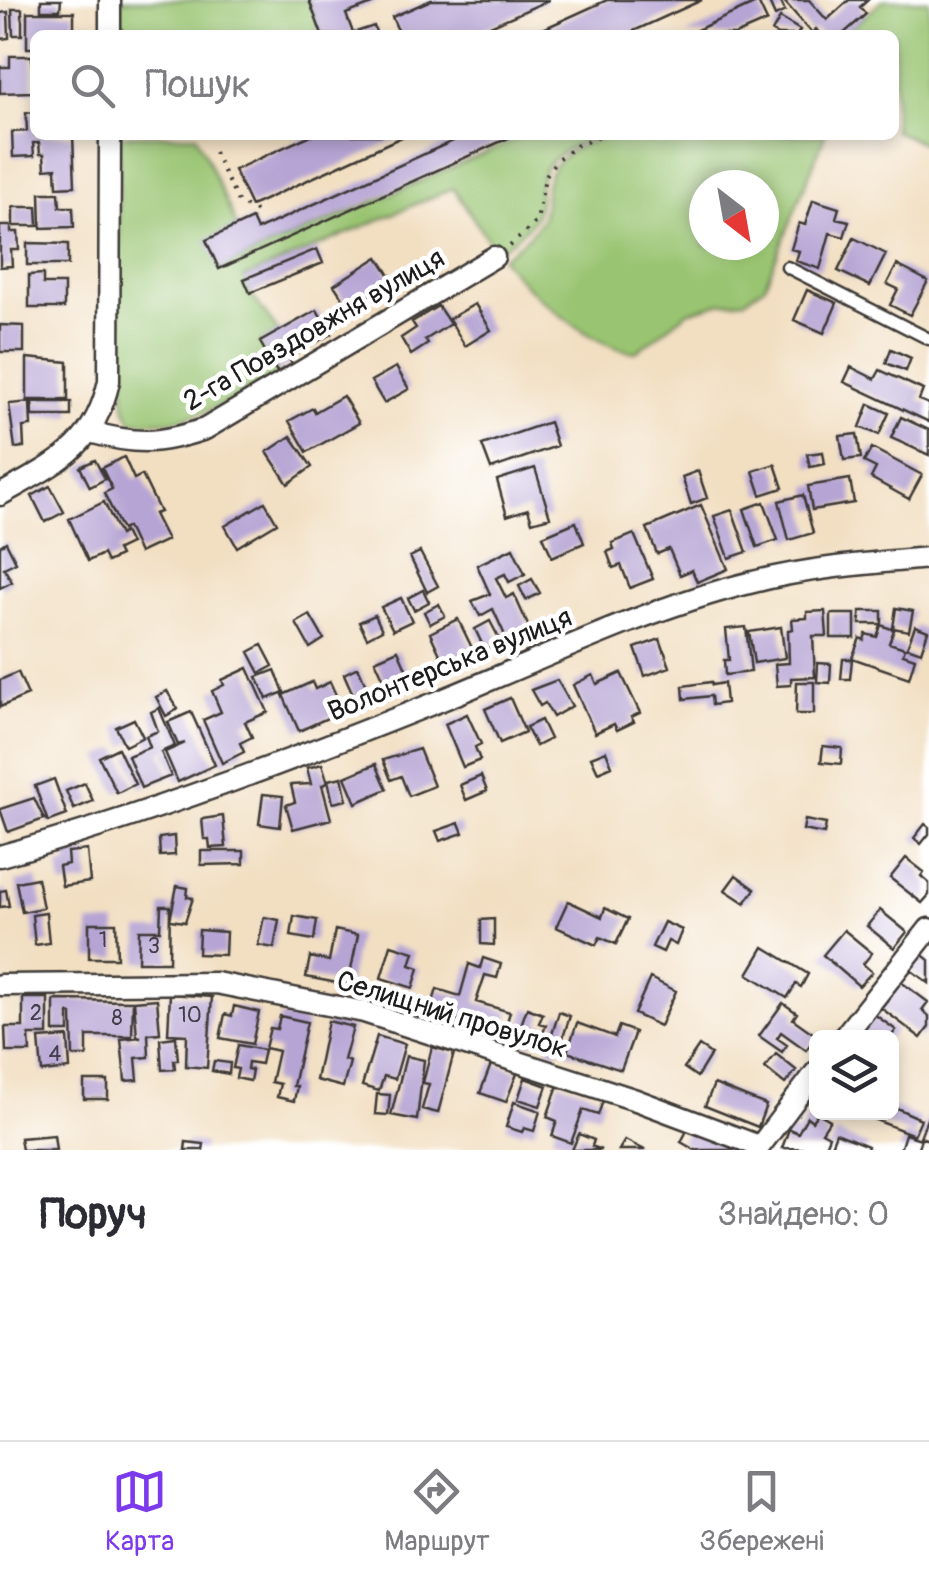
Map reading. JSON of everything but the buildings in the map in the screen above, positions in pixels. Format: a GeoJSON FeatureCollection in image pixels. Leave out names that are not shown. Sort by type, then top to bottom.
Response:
{"type":"FeatureCollection","features":[{"type":"Feature","properties":{"kind":"street"},"geometry":{"type":"LineString","coordinates":[[110,0],[110,30]]}},
{"type":"Feature","properties":{"kind":"street"},"geometry":{"type":"LineString","coordinates":[[0,495],[54,464],[90,432],[103,408],[109,381],[110,140]]}},
{"type":"Feature","properties":{"kind":"street","name":"2-га Повздовжня вулиця"},"geometry":{"type":"LineString","coordinates":[[90,432],[144,443],[169,441],[205,429],[494,257]]}},
{"type":"Feature","properties":{"kind":"street","name":"Волонтерська вулиця"},"geometry":{"type":"LineString","coordinates":[[0,856],[195,794],[381,724],[616,627],[750,582],[929,558]]}},
{"type":"Feature","properties":{"kind":"street"},"geometry":{"type":"LineString","coordinates":[[849,1030],[929,929]]}},
{"type":"Feature","properties":{"kind":"street","name":"Селищний провулок"},"geometry":{"type":"LineString","coordinates":[[0,984],[216,983],[364,1012],[636,1100],[758,1148]]}},
{"type":"Feature","properties":{"kind":"street"},"geometry":{"type":"LineString","coordinates":[[758,1148],[809,1081]]}},
{"type":"Feature","properties":{"kind":"lane"},"geometry":{"type":"LineString","coordinates":[[787,267],[929,339]]}},
{"type":"Feature","properties":{"kind":"path"},"geometry":{"type":"LineString","coordinates":[[494,257],[538,221],[545,177],[556,160],[591,140]]}},
{"type":"Feature","properties":{"kind":"path"},"geometry":{"type":"LineString","coordinates":[[214,152],[238,202],[261,214]]}},
{"type":"Feature","properties":{"kind":"green space"},"geometry":{"type":"Polygon","coordinates":[[[119,0],[309,0],[320,30],[119,30],[119,0]]]}},
{"type":"Feature","properties":{"kind":"green space"},"geometry":{"type":"Polygon","coordinates":[[[883,0],[929,0],[929,146],[899,133],[899,30],[850,30],[883,0]]]}},
{"type":"Feature","properties":{"kind":"green space"},"geometry":{"type":"Polygon","coordinates":[[[119,140],[198,140],[237,226],[207,240],[220,269],[515,140],[586,140],[551,161],[542,175],[533,220],[496,252],[453,188],[244,278],[250,293],[279,332],[261,342],[278,374],[192,416],[132,421],[125,408],[119,297],[119,140]]]}},
{"type":"Feature","properties":{"kind":"green space"},"geometry":{"type":"Polygon","coordinates":[[[597,140],[823,140],[779,250],[779,170],[689,170],[689,260],[775,260],[765,285],[745,300],[688,312],[636,352],[600,341],[581,330],[527,286],[501,258],[541,220],[547,181],[564,157],[597,140]]]}}]}
